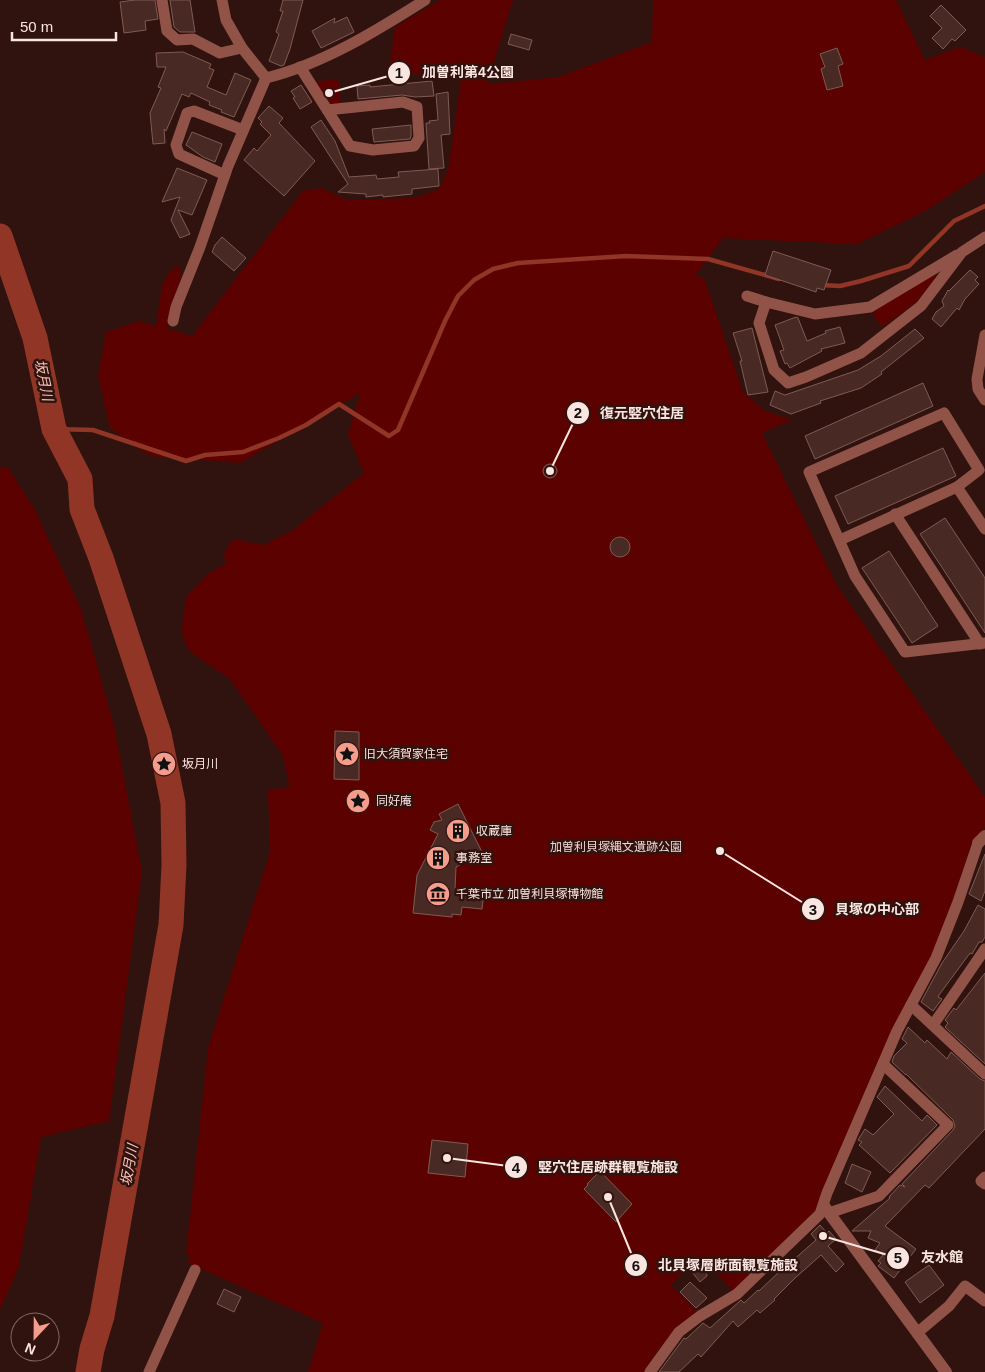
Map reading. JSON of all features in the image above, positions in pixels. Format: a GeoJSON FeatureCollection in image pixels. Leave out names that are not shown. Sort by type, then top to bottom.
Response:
{"type":"FeatureCollection","features":[{"type":"Feature","properties":{"kind":"street"},"geometry":{"type":"LineString","coordinates":[[162,0],[167,31],[177,40],[193,39],[220,53],[242,48]]}},
{"type":"Feature","properties":{"kind":"street"},"geometry":{"type":"LineString","coordinates":[[222,0],[226,20],[242,48],[266,78]]}},
{"type":"Feature","properties":{"kind":"street"},"geometry":{"type":"LineString","coordinates":[[266,78],[300,68],[382,28],[425,0]]}},
{"type":"Feature","properties":{"kind":"street"},"geometry":{"type":"LineString","coordinates":[[300,68],[350,146],[373,150],[414,146],[419,138],[417,107],[403,102],[327,110]]}},
{"type":"Feature","properties":{"kind":"street"},"geometry":{"type":"LineString","coordinates":[[173,321],[176,307],[200,247],[225,175],[266,78]]}},
{"type":"Feature","properties":{"kind":"street"},"geometry":{"type":"LineString","coordinates":[[225,175],[179,154],[176,145],[187,113],[194,111],[244,130]]}},
{"type":"Feature","properties":{"kind":"street"},"geometry":{"type":"LineString","coordinates":[[747,296],[815,314],[870,307],[985,237]]}},
{"type":"Feature","properties":{"kind":"street"},"geometry":{"type":"LineString","coordinates":[[766,302],[759,323],[774,370],[788,383],[806,377],[861,352],[921,306],[962,252]]}},
{"type":"Feature","properties":{"kind":"street"},"geometry":{"type":"LineString","coordinates":[[985,335],[977,379],[978,389],[985,400]]}},
{"type":"Feature","properties":{"kind":"street"},"geometry":{"type":"LineString","coordinates":[[840,540],[895,514],[956,487],[980,470],[944,412],[810,472],[855,576],[905,652],[982,643],[895,514]]}},
{"type":"Feature","properties":{"kind":"street"},"geometry":{"type":"LineString","coordinates":[[956,487],[985,529]]}},
{"type":"Feature","properties":{"kind":"street"},"geometry":{"type":"LineString","coordinates":[[946,1372],[826,1209],[827,1193],[897,1031],[936,958],[982,840]]}},
{"type":"Feature","properties":{"kind":"street"},"geometry":{"type":"LineString","coordinates":[[932,1025],[985,949]]}},
{"type":"Feature","properties":{"kind":"street"},"geometry":{"type":"LineString","coordinates":[[911,1005],[985,1074]]}},
{"type":"Feature","properties":{"kind":"street"},"geometry":{"type":"LineString","coordinates":[[650,1372],[679,1332],[700,1316],[737,1294],[826,1209],[879,1196],[948,1125],[883,1064]]}},
{"type":"Feature","properties":{"kind":"street"},"geometry":{"type":"LineString","coordinates":[[985,1177],[981,1181],[985,1184]]}},
{"type":"Feature","properties":{"kind":"street"},"geometry":{"type":"LineString","coordinates":[[149,1372],[194,1270]]}},
{"type":"Feature","properties":{"kind":"street"},"geometry":{"type":"LineString","coordinates":[[917,1333],[949,1306],[965,1286],[985,1301]]}},
{"type":"Feature","properties":{"kind":"green space","name":"加曽利貝塚縄文遺跡公園"},"geometry":{"type":"Polygon","coordinates":[[[440,0],[513,0],[487,84],[558,77],[652,42],[653,0],[896,0],[925,60],[960,47],[985,57],[985,172],[925,211],[857,244],[723,238],[696,275],[697,278],[704,278],[743,392],[765,411],[792,420],[762,433],[837,586],[985,797],[985,827],[975,840],[935,951],[817,1209],[734,1292],[699,1256],[671,1285],[698,1312],[677,1327],[644,1372],[308,1372],[323,1323],[188,1263],[190,1255],[186,1254],[208,1048],[270,852],[268,789],[288,788],[289,784],[283,756],[230,679],[190,652],[183,638],[182,629],[186,597],[210,572],[226,564],[224,554],[233,539],[263,545],[293,530],[364,473],[348,435],[360,393],[240,463],[150,456],[110,428],[98,376],[106,332],[139,321],[156,326],[162,285],[170,271],[180,265],[181,279],[170,308],[168,329],[192,336],[303,191],[321,188],[347,200],[415,198],[439,189],[448,170],[461,81],[389,70],[395,27],[440,0]]]}},
{"type":"Feature","properties":{"kind":"green space"},"geometry":{"type":"Polygon","coordinates":[[[338,79],[341,104],[328,104],[311,82],[338,79]]]}},
{"type":"Feature","properties":{"kind":"green space"},"geometry":{"type":"Polygon","coordinates":[[[931,273],[936,279],[914,304],[882,327],[872,313],[898,293],[931,273]]]}},
{"type":"Feature","properties":{"kind":"green space"},"geometry":{"type":"Polygon","coordinates":[[[0,468],[8,468],[34,508],[81,609],[114,725],[142,872],[109,1121],[41,1137],[19,1266],[0,1310],[0,468]]]}},
{"type":"Feature","properties":{"kind":"building"},"geometry":{"type":"Polygon","coordinates":[[[155,0],[158,19],[145,21],[146,30],[124,33],[120,2],[155,0]]]}},
{"type":"Feature","properties":{"kind":"building"},"geometry":{"type":"Polygon","coordinates":[[[170,0],[190,0],[195,32],[180,32],[174,27],[170,0]]]}},
{"type":"Feature","properties":{"kind":"building"},"geometry":{"type":"Polygon","coordinates":[[[283,0],[303,0],[290,49],[284,65],[281,66],[269,61],[279,34],[276,32],[283,11],[280,11],[283,0]]]}},
{"type":"Feature","properties":{"kind":"building"},"geometry":{"type":"Polygon","coordinates":[[[941,5],[966,30],[955,41],[952,39],[943,49],[932,38],[942,28],[930,16],[941,5]]]}},
{"type":"Feature","properties":{"kind":"building"},"geometry":{"type":"Polygon","coordinates":[[[347,17],[354,32],[321,48],[312,31],[335,18],[334,23],[347,17]]]}},
{"type":"Feature","properties":{"kind":"building"},"geometry":{"type":"Polygon","coordinates":[[[511,34],[532,40],[529,50],[508,44],[511,34]]]}},
{"type":"Feature","properties":{"kind":"building"},"geometry":{"type":"Polygon","coordinates":[[[837,48],[843,64],[838,66],[843,86],[827,90],[821,69],[825,67],[820,54],[837,48]]]}},
{"type":"Feature","properties":{"kind":"building"},"geometry":{"type":"Polygon","coordinates":[[[183,52],[211,64],[209,68],[214,70],[207,87],[226,95],[235,73],[251,80],[234,117],[221,112],[222,110],[209,105],[210,102],[191,93],[189,97],[182,94],[166,131],[164,129],[165,143],[153,144],[150,113],[161,88],[158,87],[166,67],[157,67],[156,53],[183,52]]]}},
{"type":"Feature","properties":{"kind":"building"},"geometry":{"type":"Polygon","coordinates":[[[432,81],[434,96],[415,97],[402,95],[358,99],[357,86],[370,85],[370,87],[432,81]]]}},
{"type":"Feature","properties":{"kind":"building"},"geometry":{"type":"Polygon","coordinates":[[[301,85],[312,102],[300,109],[291,91],[301,85]]]}},
{"type":"Feature","properties":{"kind":"building"},"geometry":{"type":"Polygon","coordinates":[[[448,92],[450,134],[441,135],[444,168],[429,169],[426,123],[438,120],[436,94],[448,92]]]}},
{"type":"Feature","properties":{"kind":"building"},"geometry":{"type":"Polygon","coordinates":[[[269,106],[283,118],[279,123],[315,161],[284,196],[244,160],[254,148],[257,151],[271,135],[260,124],[262,122],[258,118],[269,106]]]}},
{"type":"Feature","properties":{"kind":"building"},"geometry":{"type":"Polygon","coordinates":[[[321,120],[335,141],[349,177],[376,175],[377,179],[399,177],[398,172],[438,169],[439,186],[412,189],[412,194],[383,197],[383,195],[366,197],[366,194],[338,192],[348,184],[311,127],[321,120]]]}},
{"type":"Feature","properties":{"kind":"building"},"geometry":{"type":"Polygon","coordinates":[[[411,125],[410,139],[374,142],[372,129],[411,125]]]}},
{"type":"Feature","properties":{"kind":"building"},"geometry":{"type":"Polygon","coordinates":[[[192,132],[222,144],[215,162],[203,157],[186,145],[192,132]]]}},
{"type":"Feature","properties":{"kind":"building"},"geometry":{"type":"Polygon","coordinates":[[[177,168],[207,180],[192,215],[178,210],[190,234],[180,238],[171,220],[180,197],[162,202],[177,168]]]}},
{"type":"Feature","properties":{"kind":"building"},"geometry":{"type":"Polygon","coordinates":[[[222,237],[246,258],[234,271],[212,252],[222,237]]]}},
{"type":"Feature","properties":{"kind":"building"},"geometry":{"type":"Polygon","coordinates":[[[773,251],[831,270],[824,290],[817,288],[816,292],[765,275],[773,251]]]}},
{"type":"Feature","properties":{"kind":"building"},"geometry":{"type":"Polygon","coordinates":[[[970,270],[978,277],[975,280],[979,284],[965,299],[959,310],[957,308],[941,327],[932,319],[936,312],[944,306],[942,301],[948,290],[970,270]]]}},
{"type":"Feature","properties":{"kind":"building"},"geometry":{"type":"Polygon","coordinates":[[[796,317],[807,341],[826,333],[825,331],[840,327],[845,343],[821,349],[822,351],[790,368],[787,363],[785,364],[780,351],[784,350],[775,325],[796,317]]]}},
{"type":"Feature","properties":{"kind":"building"},"geometry":{"type":"Polygon","coordinates":[[[752,328],[768,392],[748,395],[740,361],[742,361],[733,333],[752,328]]]}},
{"type":"Feature","properties":{"kind":"building"},"geometry":{"type":"Polygon","coordinates":[[[915,329],[924,338],[881,372],[882,374],[861,388],[820,401],[821,403],[791,414],[770,405],[775,391],[785,395],[858,370],[881,356],[915,329]]]}},
{"type":"Feature","properties":{"kind":"building"},"geometry":{"type":"Polygon","coordinates":[[[923,383],[933,406],[815,459],[805,436],[923,383]]]}},
{"type":"Feature","properties":{"kind":"building"},"geometry":{"type":"Polygon","coordinates":[[[943,448],[956,476],[848,524],[835,496],[943,448]]]}},
{"type":"Feature","properties":{"kind":"building"},"geometry":{"type":"Polygon","coordinates":[[[547,464],[553,464],[557,471],[553,478],[547,478],[543,474],[543,468],[547,464]]]}},
{"type":"Feature","properties":{"kind":"building"},"geometry":{"type":"Polygon","coordinates":[[[945,518],[985,578],[985,633],[920,534],[945,518]]]}},
{"type":"Feature","properties":{"kind":"building"},"geometry":{"type":"Polygon","coordinates":[[[620,537],[627,540],[630,547],[627,554],[620,557],[613,554],[610,547],[613,540],[620,537]]]}},
{"type":"Feature","properties":{"kind":"building"},"geometry":{"type":"Polygon","coordinates":[[[889,551],[938,626],[912,643],[862,568],[889,551]]]}},
{"type":"Feature","properties":{"kind":"building"},"geometry":{"type":"Polygon","coordinates":[[[335,731],[359,732],[359,780],[334,779],[335,731]]]}},
{"type":"Feature","properties":{"kind":"building"},"geometry":{"type":"Polygon","coordinates":[[[353,792],[364,792],[363,809],[353,808],[353,792]]]}},
{"type":"Feature","properties":{"kind":"building"},"geometry":{"type":"Polygon","coordinates":[[[458,804],[483,854],[456,867],[455,889],[484,892],[482,909],[462,907],[461,915],[452,914],[452,917],[413,913],[417,875],[438,834],[430,830],[434,822],[442,820],[439,814],[458,804]]]}},
{"type":"Feature","properties":{"kind":"building"},"geometry":{"type":"Polygon","coordinates":[[[985,854],[985,891],[981,901],[969,894],[985,854]]]}},
{"type":"Feature","properties":{"kind":"building"},"geometry":{"type":"Polygon","coordinates":[[[978,905],[985,909],[985,937],[982,942],[979,942],[972,954],[970,953],[939,995],[938,997],[942,999],[933,1011],[921,1002],[942,963],[964,931],[978,905]]]}},
{"type":"Feature","properties":{"kind":"building"},"geometry":{"type":"Polygon","coordinates":[[[985,973],[985,1064],[945,1027],[948,1023],[945,1020],[954,1008],[956,1010],[985,973]]]}},
{"type":"Feature","properties":{"kind":"building"},"geometry":{"type":"Polygon","coordinates":[[[908,1027],[925,1043],[927,1040],[947,1059],[951,1052],[980,1079],[985,1081],[985,1129],[929,1188],[925,1185],[885,1226],[916,1249],[894,1278],[878,1266],[881,1263],[878,1261],[883,1255],[875,1250],[880,1243],[868,1238],[871,1231],[852,1231],[890,1198],[900,1185],[905,1187],[902,1184],[955,1126],[953,1120],[892,1062],[894,1056],[907,1043],[902,1039],[908,1027]]]}},
{"type":"Feature","properties":{"kind":"building"},"geometry":{"type":"Polygon","coordinates":[[[885,1086],[922,1121],[927,1115],[937,1125],[890,1173],[859,1145],[862,1142],[858,1140],[865,1129],[873,1135],[894,1114],[877,1097],[885,1086]]]}},
{"type":"Feature","properties":{"kind":"building"},"geometry":{"type":"Polygon","coordinates":[[[432,1140],[468,1144],[465,1177],[428,1173],[432,1140]]]}},
{"type":"Feature","properties":{"kind":"building"},"geometry":{"type":"Polygon","coordinates":[[[852,1164],[871,1172],[862,1192],[845,1183],[852,1164]]]}},
{"type":"Feature","properties":{"kind":"building"},"geometry":{"type":"Polygon","coordinates":[[[600,1171],[632,1204],[616,1222],[584,1189],[600,1171]]]}},
{"type":"Feature","properties":{"kind":"building"},"geometry":{"type":"Polygon","coordinates":[[[820,1225],[836,1239],[828,1246],[844,1264],[836,1272],[821,1255],[760,1313],[757,1310],[738,1327],[733,1321],[701,1357],[698,1354],[679,1372],[659,1372],[684,1338],[686,1339],[703,1323],[710,1328],[741,1300],[744,1303],[779,1272],[775,1268],[786,1257],[791,1262],[816,1240],[811,1234],[820,1225]]]}},
{"type":"Feature","properties":{"kind":"building"},"geometry":{"type":"Polygon","coordinates":[[[929,1265],[944,1285],[920,1303],[905,1282],[929,1265]]]}},
{"type":"Feature","properties":{"kind":"building"},"geometry":{"type":"Polygon","coordinates":[[[699,1266],[706,1269],[707,1276],[700,1282],[692,1272],[699,1266]]]}},
{"type":"Feature","properties":{"kind":"building"},"geometry":{"type":"Polygon","coordinates":[[[690,1282],[707,1298],[696,1308],[680,1292],[690,1282]]]}},
{"type":"Feature","properties":{"kind":"building"},"geometry":{"type":"Polygon","coordinates":[[[224,1289],[241,1297],[234,1312],[217,1304],[224,1289]]]}},
{"type":"Feature","properties":{"kind":"waterway"},"geometry":{"type":"LineString","coordinates":[[821,285],[840,286],[909,266],[954,221],[985,206]]}},
{"type":"Feature","properties":{"kind":"waterway","name":"坂月川"},"geometry":{"type":"LineString","coordinates":[[0,236],[35,338],[54,429],[80,479],[82,509],[101,558],[159,734],[173,803],[174,865],[171,925],[102,1316],[92,1349],[88,1372]]}},
{"type":"Feature","properties":{"kind":"waterway"},"geometry":{"type":"LineString","coordinates":[[54,429],[93,430],[186,461],[205,455],[243,452],[306,425],[339,404],[389,436],[398,430],[445,321],[458,296],[474,280],[493,269],[518,263],[626,256],[708,259],[779,279]]}},
{"type":"Feature","properties":{"kind":"place","name":"加曽利第4公園"},"geometry":{"type":"Point","coordinates":[329,93]}},
{"type":"Feature","properties":{"kind":"place","name":"復元竪穴住居"},"geometry":{"type":"Point","coordinates":[550,471]}},
{"type":"Feature","properties":{"kind":"place","name":"旧大須賀家住宅"},"geometry":{"type":"Point","coordinates":[347,754]}},
{"type":"Feature","properties":{"kind":"place","name":"坂月川"},"geometry":{"type":"Point","coordinates":[164,764]}},
{"type":"Feature","properties":{"kind":"place","name":"同好庵"},"geometry":{"type":"Point","coordinates":[358,801]}},
{"type":"Feature","properties":{"kind":"place","name":"収蔵庫"},"geometry":{"type":"Point","coordinates":[458,831]}},
{"type":"Feature","properties":{"kind":"place","name":"貝塚の中心部"},"geometry":{"type":"Point","coordinates":[720,851]}},
{"type":"Feature","properties":{"kind":"place","name":"事務室"},"geometry":{"type":"Point","coordinates":[438,858]}},
{"type":"Feature","properties":{"kind":"place","name":"千葉市立 加曽利貝塚博物館"},"geometry":{"type":"Point","coordinates":[438,894]}},
{"type":"Feature","properties":{"kind":"place","name":"竪穴住居跡群観覧施設"},"geometry":{"type":"Point","coordinates":[447,1158]}},
{"type":"Feature","properties":{"kind":"place","name":"北貝塚層断面観覧施設"},"geometry":{"type":"Point","coordinates":[608,1197]}},
{"type":"Feature","properties":{"kind":"place","name":"友水館"},"geometry":{"type":"Point","coordinates":[823,1236]}}]}
